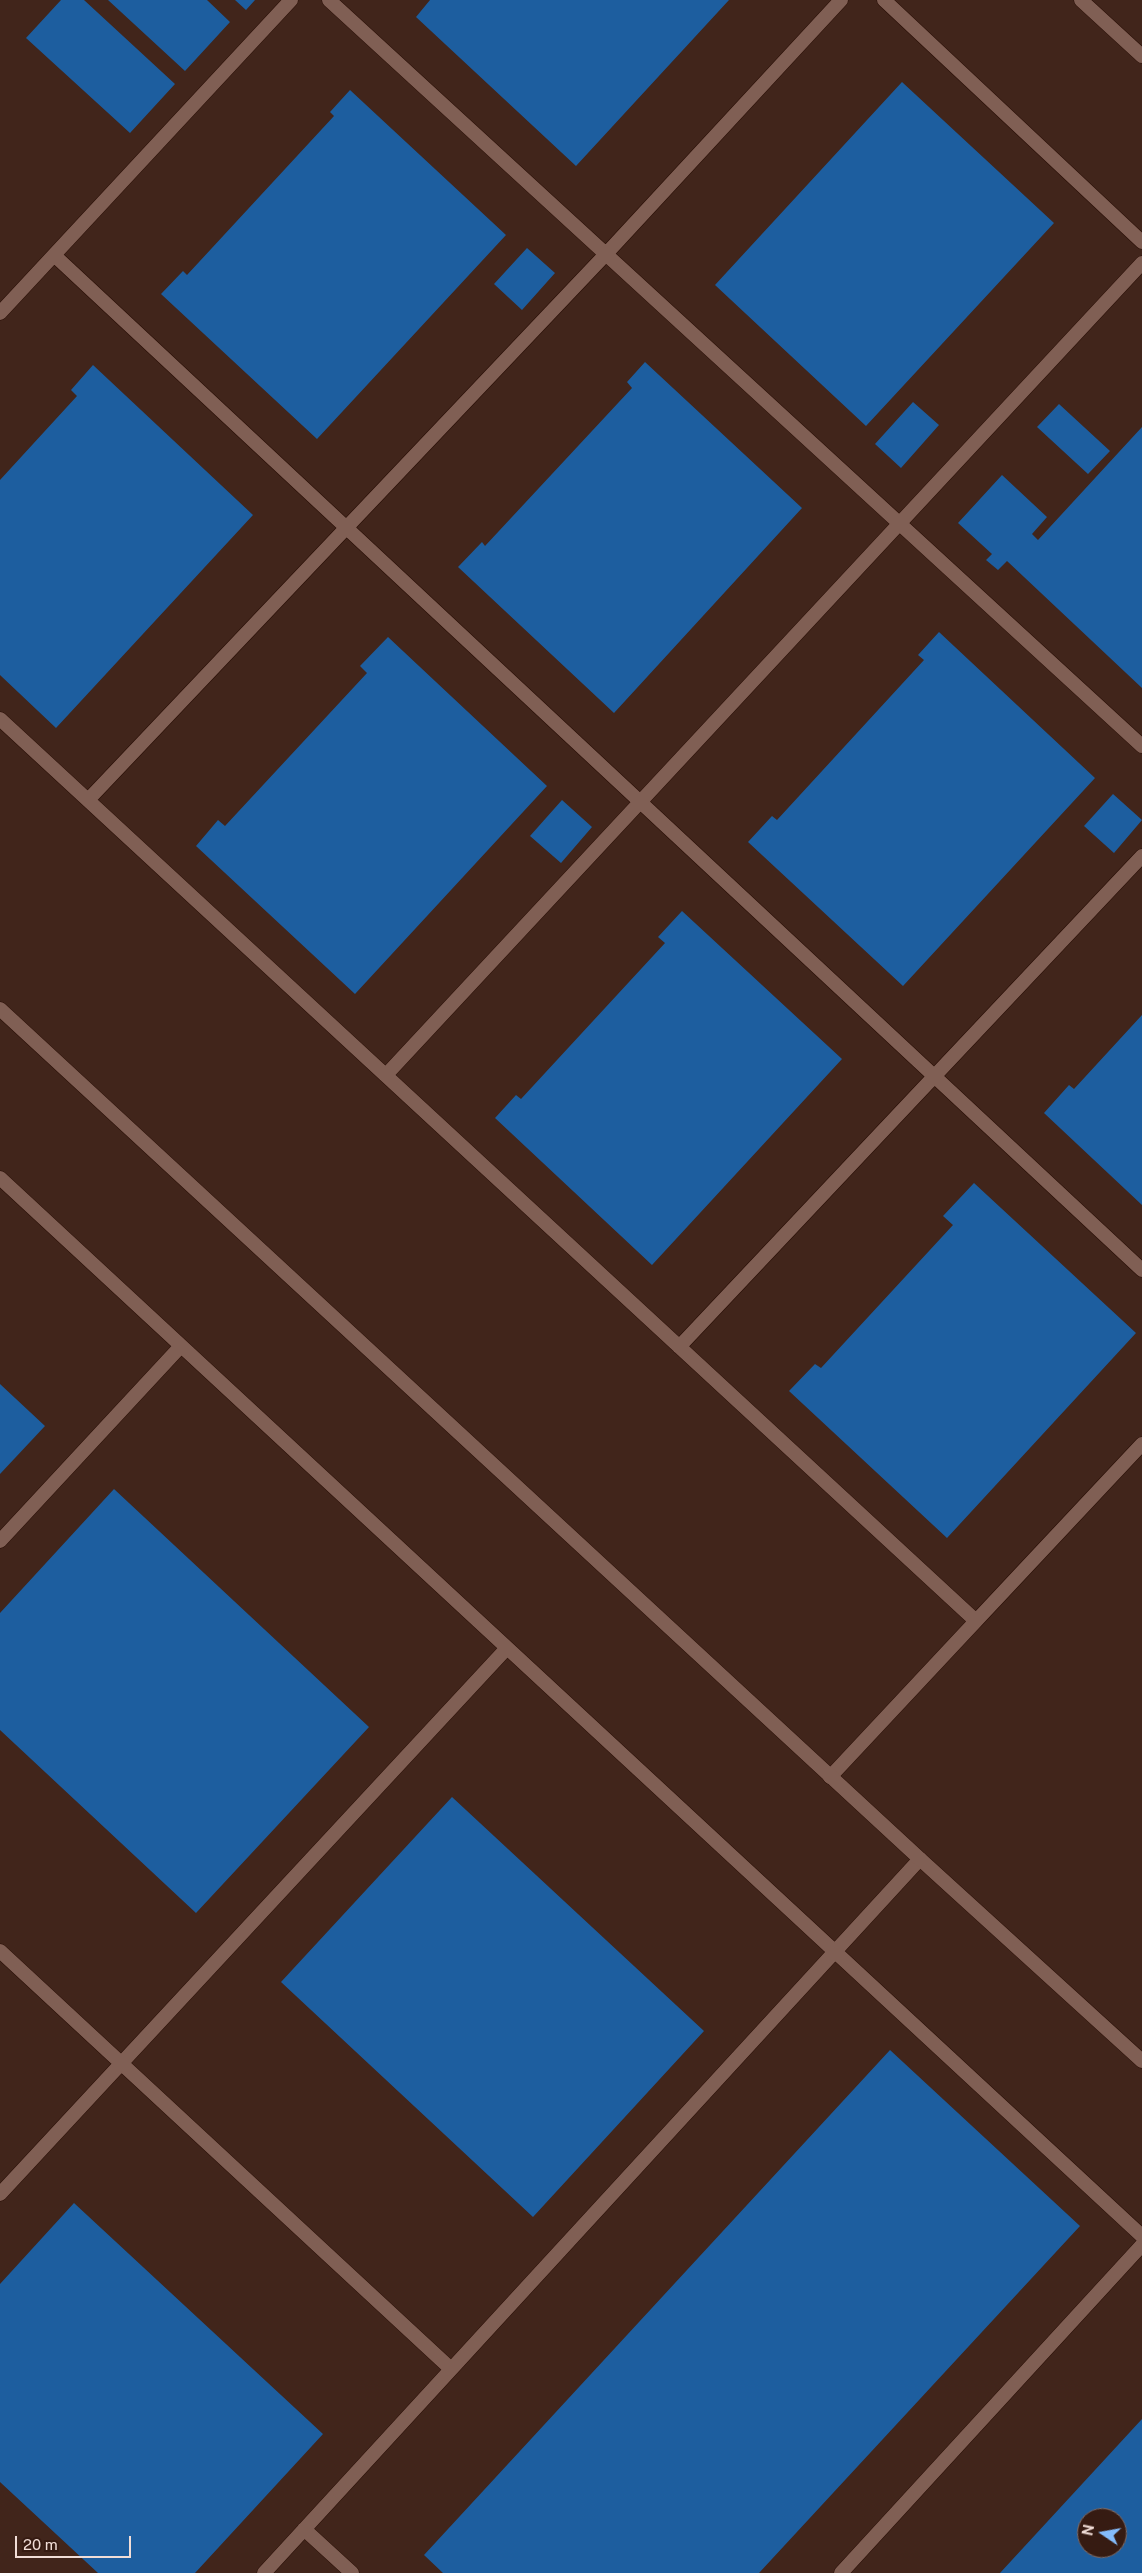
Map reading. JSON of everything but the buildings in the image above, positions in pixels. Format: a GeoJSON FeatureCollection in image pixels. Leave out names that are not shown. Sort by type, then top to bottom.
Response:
{"type":"FeatureCollection","features":[{"type":"Feature","properties":{"kind":"street"},"geometry":{"type":"LineString","coordinates":[[0,313],[291,0]]}},
{"type":"Feature","properties":{"kind":"street"},"geometry":{"type":"LineString","coordinates":[[329,0],[1142,746]]}},
{"type":"Feature","properties":{"kind":"street"},"geometry":{"type":"LineString","coordinates":[[88,800],[606,254],[841,0]]}},
{"type":"Feature","properties":{"kind":"street"},"geometry":{"type":"LineString","coordinates":[[884,0],[1142,242]]}},
{"type":"Feature","properties":{"kind":"street"},"geometry":{"type":"LineString","coordinates":[[1081,0],[1142,56]]}},
{"type":"Feature","properties":{"kind":"street"},"geometry":{"type":"LineString","coordinates":[[54,255],[1142,1270]]}},
{"type":"Feature","properties":{"kind":"street"},"geometry":{"type":"LineString","coordinates":[[386,1075],[1142,263]]}},
{"type":"Feature","properties":{"kind":"street"},"geometry":{"type":"LineString","coordinates":[[0,719],[976,1621]]}},
{"type":"Feature","properties":{"kind":"street"},"geometry":{"type":"LineString","coordinates":[[679,1347],[1142,856]]}},
{"type":"Feature","properties":{"kind":"street"},"geometry":{"type":"LineString","coordinates":[[0,1009],[920,1859],[1142,2061]]}},
{"type":"Feature","properties":{"kind":"street"},"geometry":{"type":"LineString","coordinates":[[0,1178],[1142,2236]]}},
{"type":"Feature","properties":{"kind":"street"},"geometry":{"type":"LineString","coordinates":[[0,1541],[181,1346]]}},
{"type":"Feature","properties":{"kind":"street"},"geometry":{"type":"LineString","coordinates":[[830,1776],[1142,1444]]}},
{"type":"Feature","properties":{"kind":"street"},"geometry":{"type":"LineString","coordinates":[[0,2194],[507,1648]]}},
{"type":"Feature","properties":{"kind":"street"},"geometry":{"type":"LineString","coordinates":[[264,2573],[920,1859]]}},
{"type":"Feature","properties":{"kind":"street"},"geometry":{"type":"LineString","coordinates":[[0,1950],[451,2369]]}},
{"type":"Feature","properties":{"kind":"street"},"geometry":{"type":"LineString","coordinates":[[840,2573],[1142,2245]]}},
{"type":"Feature","properties":{"kind":"street"},"geometry":{"type":"LineString","coordinates":[[304,2529],[352,2573]]}}]}
